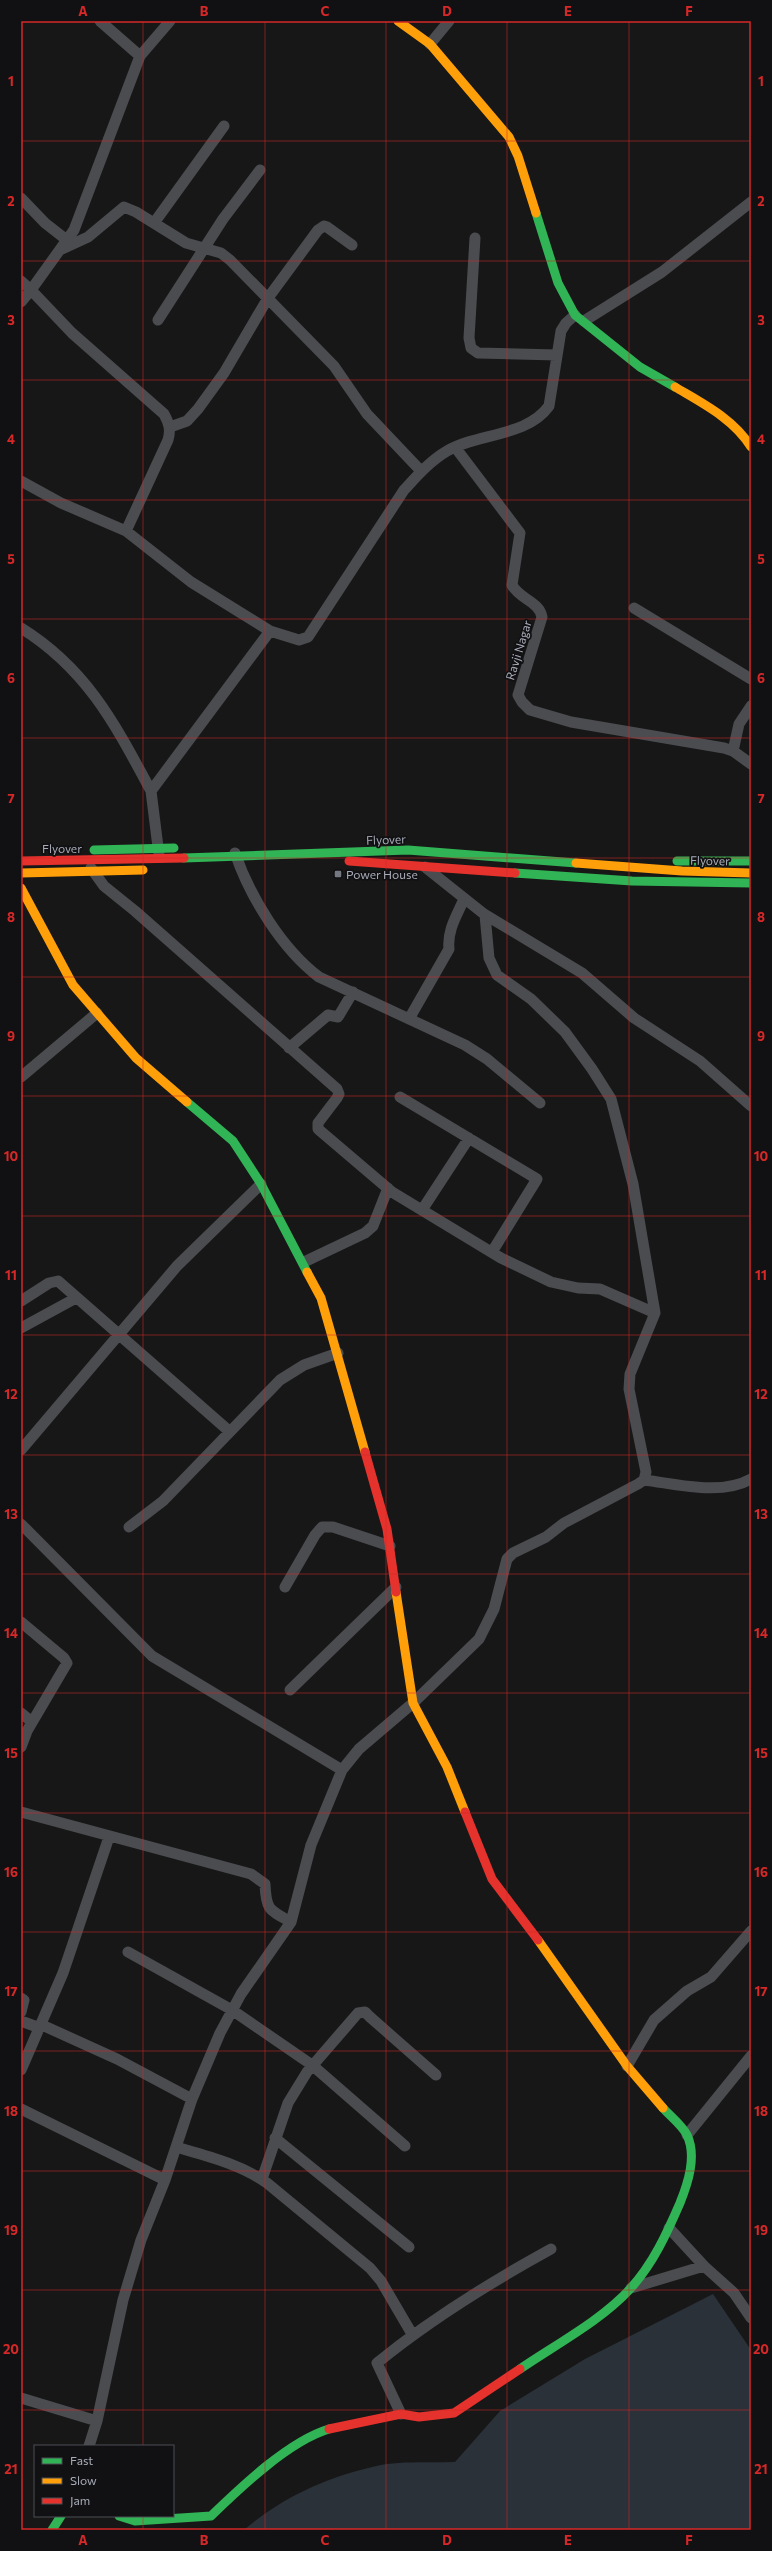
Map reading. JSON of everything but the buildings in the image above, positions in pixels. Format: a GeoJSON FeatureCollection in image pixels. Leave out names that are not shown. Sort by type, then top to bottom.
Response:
{"type":"FeatureCollection","features":[{"type":"Feature","properties":{"kind":"main road"},"geometry":{"type":"LineString","coordinates":[[398,21],[430,44],[509,137],[518,156],[558,283],[580,318],[640,367],[714,411],[746,439],[751,447]]}},
{"type":"Feature","properties":{"kind":"main road"},"geometry":{"type":"LineString","coordinates":[[21,852],[420,844],[671,861],[751,861]]}},
{"type":"Feature","properties":{"kind":"main road","name":"Flyover"},"geometry":{"type":"LineString","coordinates":[[21,861],[138,860],[408,850],[666,870],[751,873]]}},
{"type":"Feature","properties":{"kind":"main road"},"geometry":{"type":"LineString","coordinates":[[282,864],[353,860],[632,881],[751,883]]}},
{"type":"Feature","properties":{"kind":"main road"},"geometry":{"type":"LineString","coordinates":[[236,866],[252,866]]}},
{"type":"Feature","properties":{"kind":"main road"},"geometry":{"type":"LineString","coordinates":[[21,873],[157,869]]}},
{"type":"Feature","properties":{"kind":"main road"},"geometry":{"type":"LineString","coordinates":[[21,888],[73,985],[136,1058],[233,1141],[261,1184],[304,1262],[321,1298],[383,1513],[390,1546],[413,1702],[447,1767],[492,1879],[565,1977],[627,2066],[687,2135],[691,2161],[687,2185],[669,2228],[654,2256],[630,2289],[600,2314],[454,2413],[419,2417],[400,2414],[355,2421],[327,2430],[302,2442],[245,2483],[211,2516],[135,2521],[122,2517]]}},
{"type":"Feature","properties":{"kind":"main road"},"geometry":{"type":"LineString","coordinates":[[52,2530],[61,2517]]}},
{"type":"Feature","properties":{"kind":"street"},"geometry":{"type":"LineString","coordinates":[[100,21],[140,56]]}},
{"type":"Feature","properties":{"kind":"street"},"geometry":{"type":"LineString","coordinates":[[21,302],[65,245],[83,210],[140,56],[170,21]]}},
{"type":"Feature","properties":{"kind":"street"},"geometry":{"type":"LineString","coordinates":[[430,44],[449,21]]}},
{"type":"Feature","properties":{"kind":"street"},"geometry":{"type":"LineString","coordinates":[[154,223],[224,126]]}},
{"type":"Feature","properties":{"kind":"street"},"geometry":{"type":"LineString","coordinates":[[158,320],[203,248],[260,170]]}},
{"type":"Feature","properties":{"kind":"street"},"geometry":{"type":"LineString","coordinates":[[21,198],[65,245]]}},
{"type":"Feature","properties":{"kind":"street"},"geometry":{"type":"LineString","coordinates":[[21,481],[61,502],[126,531],[191,582],[270,631],[299,640],[308,637],[404,490],[421,471],[455,447],[517,427],[545,413],[550,406],[561,331],[566,323],[580,318],[662,272],[751,202]]}},
{"type":"Feature","properties":{"kind":"street"},"geometry":{"type":"LineString","coordinates":[[65,245],[88,238],[124,207],[154,223],[186,243],[221,253],[230,260],[334,366],[367,414],[421,471]]}},
{"type":"Feature","properties":{"kind":"street"},"geometry":{"type":"LineString","coordinates":[[170,427],[194,416],[224,373],[268,298],[321,227],[327,227],[352,245]]}},
{"type":"Feature","properties":{"kind":"street"},"geometry":{"type":"LineString","coordinates":[[475,238],[469,338],[471,348],[478,353],[557,355]]}},
{"type":"Feature","properties":{"kind":"street"},"geometry":{"type":"LineString","coordinates":[[21,281],[72,333],[164,414],[170,427],[168,440],[126,531]]}},
{"type":"Feature","properties":{"kind":"street","name":"Ravji Nagar"},"geometry":{"type":"LineString","coordinates":[[455,447],[520,533],[512,585],[515,592],[538,607],[542,617],[518,694],[525,706],[536,712],[571,722],[733,751],[751,764]]}},
{"type":"Feature","properties":{"kind":"street"},"geometry":{"type":"LineString","coordinates":[[634,608],[751,679]]}},
{"type":"Feature","properties":{"kind":"street"},"geometry":{"type":"LineString","coordinates":[[21,628],[61,656],[81,678],[108,716],[151,791],[158,849],[157,869]]}},
{"type":"Feature","properties":{"kind":"street"},"geometry":{"type":"LineString","coordinates":[[151,791],[270,631]]}},
{"type":"Feature","properties":{"kind":"street"},"geometry":{"type":"LineString","coordinates":[[733,751],[739,724],[751,706]]}},
{"type":"Feature","properties":{"kind":"street"},"geometry":{"type":"LineString","coordinates":[[420,844],[422,865],[464,899],[485,915],[582,973],[634,1018],[700,1061],[751,1106]]}},
{"type":"Feature","properties":{"kind":"street"},"geometry":{"type":"LineString","coordinates":[[233,847],[236,866],[264,915],[306,967],[319,977],[465,1045],[487,1059],[540,1103]]}},
{"type":"Feature","properties":{"kind":"street"},"geometry":{"type":"LineString","coordinates":[[85,850],[92,872],[104,886],[135,911],[337,1089],[339,1094],[318,1123],[320,1133],[388,1188],[492,1252],[551,1282],[578,1288],[600,1289],[655,1313]]}},
{"type":"Feature","properties":{"kind":"street"},"geometry":{"type":"LineString","coordinates":[[409,1019],[449,949],[448,937],[450,929],[464,899]]}},
{"type":"Feature","properties":{"kind":"street"},"geometry":{"type":"LineString","coordinates":[[485,915],[489,958],[497,976],[531,999],[565,1032],[592,1069],[611,1099],[633,1184],[655,1313],[630,1374],[629,1389],[646,1472],[644,1480]]}},
{"type":"Feature","properties":{"kind":"street"},"geometry":{"type":"LineString","coordinates":[[289,1048],[328,1015],[338,1017],[353,992]]}},
{"type":"Feature","properties":{"kind":"street"},"geometry":{"type":"LineString","coordinates":[[21,1078],[97,1014]]}},
{"type":"Feature","properties":{"kind":"street"},"geometry":{"type":"LineString","coordinates":[[400,1097],[537,1181],[492,1252]]}},
{"type":"Feature","properties":{"kind":"street"},"geometry":{"type":"LineString","coordinates":[[422,1210],[469,1138]]}},
{"type":"Feature","properties":{"kind":"street"},"geometry":{"type":"LineString","coordinates":[[21,1450],[177,1266],[261,1184]]}},
{"type":"Feature","properties":{"kind":"street"},"geometry":{"type":"LineString","coordinates":[[304,1262],[365,1233],[373,1226],[388,1188]]}},
{"type":"Feature","properties":{"kind":"street"},"geometry":{"type":"LineString","coordinates":[[21,1301],[54,1281],[61,1283],[119,1336],[229,1431]]}},
{"type":"Feature","properties":{"kind":"street"},"geometry":{"type":"LineString","coordinates":[[21,1328],[76,1298]]}},
{"type":"Feature","properties":{"kind":"street"},"geometry":{"type":"LineString","coordinates":[[129,1527],[163,1501],[229,1431],[280,1380],[304,1365],[338,1353]]}},
{"type":"Feature","properties":{"kind":"street"},"geometry":{"type":"LineString","coordinates":[[89,2445],[97,2421],[123,2300],[141,2240],[165,2180],[192,2099],[232,2010],[292,1922],[311,1845],[342,1770],[359,1749],[413,1702],[479,1639],[494,1609],[507,1559],[513,1553],[535,1544],[564,1523],[644,1480],[727,1487],[741,1484],[751,1479]]}},
{"type":"Feature","properties":{"kind":"street"},"geometry":{"type":"LineString","coordinates":[[21,1524],[152,1656],[342,1770]]}},
{"type":"Feature","properties":{"kind":"street"},"geometry":{"type":"LineString","coordinates":[[285,1587],[315,1536],[322,1528],[333,1527],[390,1546]]}},
{"type":"Feature","properties":{"kind":"street"},"geometry":{"type":"LineString","coordinates":[[290,1690],[396,1587]]}},
{"type":"Feature","properties":{"kind":"street"},"geometry":{"type":"LineString","coordinates":[[21,1622],[64,1658],[67,1663],[32,1722],[21,1747]]}},
{"type":"Feature","properties":{"kind":"street"},"geometry":{"type":"LineString","coordinates":[[21,1713],[32,1722]]}},
{"type":"Feature","properties":{"kind":"street"},"geometry":{"type":"LineString","coordinates":[[21,1812],[109,1837],[251,1874],[265,1884],[267,1907],[270,1911],[292,1922]]}},
{"type":"Feature","properties":{"kind":"street"},"geometry":{"type":"LineString","coordinates":[[21,2070],[41,2026],[62,1973],[109,1837]]}},
{"type":"Feature","properties":{"kind":"street"},"geometry":{"type":"LineString","coordinates":[[627,2066],[654,2020],[687,1991],[711,1977],[751,1931]]}},
{"type":"Feature","properties":{"kind":"street"},"geometry":{"type":"LineString","coordinates":[[128,1952],[232,2010],[312,2065],[405,2146]]}},
{"type":"Feature","properties":{"kind":"street"},"geometry":{"type":"LineString","coordinates":[[21,1998],[24,2000],[24,2005],[21,2012]]}},
{"type":"Feature","properties":{"kind":"street"},"geometry":{"type":"LineString","coordinates":[[262,2179],[288,2103],[312,2065],[354,2017],[365,2012],[436,2074]]}},
{"type":"Feature","properties":{"kind":"street"},"geometry":{"type":"LineString","coordinates":[[21,2021],[41,2026],[117,2059],[192,2099]]}},
{"type":"Feature","properties":{"kind":"street"},"geometry":{"type":"LineString","coordinates":[[687,2135],[751,2056]]}},
{"type":"Feature","properties":{"kind":"street"},"geometry":{"type":"LineString","coordinates":[[21,2109],[165,2180]]}},
{"type":"Feature","properties":{"kind":"street"},"geometry":{"type":"LineString","coordinates":[[275,2138],[409,2248]]}},
{"type":"Feature","properties":{"kind":"street"},"geometry":{"type":"LineString","coordinates":[[176,2147],[230,2163],[262,2179],[370,2268],[381,2281],[412,2334]]}},
{"type":"Feature","properties":{"kind":"street"},"geometry":{"type":"LineString","coordinates":[[669,2228],[704,2266],[734,2293],[751,2318]]}},
{"type":"Feature","properties":{"kind":"street"},"geometry":{"type":"LineString","coordinates":[[400,2414],[377,2363],[412,2334],[493,2282],[551,2249]]}},
{"type":"Feature","properties":{"kind":"street"},"geometry":{"type":"LineString","coordinates":[[630,2289],[704,2266]]}},
{"type":"Feature","properties":{"kind":"street"},"geometry":{"type":"LineString","coordinates":[[21,2398],[97,2421]]}},
{"type":"Feature","properties":{"kind":"shaded area"},"geometry":{"type":"Polygon","coordinates":[[[713,2294],[751,2350],[751,2530],[244,2530],[259,2518],[291,2497],[325,2481],[343,2475],[381,2465],[455,2462],[500,2411],[585,2359],[713,2294]]]}},
{"type":"Feature","properties":{"kind":"traffic: fast"},"geometry":{"type":"LineString","coordinates":[[536,213],[558,283],[575,315],[640,367],[675,387]]}},
{"type":"Feature","properties":{"kind":"traffic: fast"},"geometry":{"type":"LineString","coordinates":[[94,850],[174,848]]}},
{"type":"Feature","properties":{"kind":"traffic: fast"},"geometry":{"type":"LineString","coordinates":[[184,858],[408,850],[576,863]]}},
{"type":"Feature","properties":{"kind":"traffic: fast"},"geometry":{"type":"LineString","coordinates":[[677,861],[751,861]]}},
{"type":"Feature","properties":{"kind":"traffic: fast"},"geometry":{"type":"LineString","coordinates":[[515,873],[632,881],[751,883]]}},
{"type":"Feature","properties":{"kind":"traffic: fast"},"geometry":{"type":"LineString","coordinates":[[187,1102],[233,1141],[261,1184],[307,1272]]}},
{"type":"Feature","properties":{"kind":"traffic: fast"},"geometry":{"type":"LineString","coordinates":[[520,2369],[578,2332],[619,2300],[646,2269],[659,2248],[683,2195],[691,2160],[690,2143],[685,2131],[663,2108]]}},
{"type":"Feature","properties":{"kind":"traffic: fast"},"geometry":{"type":"LineString","coordinates":[[122,2517],[135,2521],[211,2516],[236,2492],[282,2454],[314,2435],[329,2429]]}},
{"type":"Feature","properties":{"kind":"traffic: fast"},"geometry":{"type":"LineString","coordinates":[[52,2530],[60,2517]]}},
{"type":"Feature","properties":{"kind":"traffic: slow"},"geometry":{"type":"LineString","coordinates":[[398,21],[430,44],[509,137],[518,156],[536,213]]}},
{"type":"Feature","properties":{"kind":"traffic: slow"},"geometry":{"type":"LineString","coordinates":[[675,387],[717,412],[736,428],[751,447]]}},
{"type":"Feature","properties":{"kind":"traffic: slow"},"geometry":{"type":"LineString","coordinates":[[576,863],[682,871],[751,873]]}},
{"type":"Feature","properties":{"kind":"traffic: slow"},"geometry":{"type":"LineString","coordinates":[[21,873],[143,870]]}},
{"type":"Feature","properties":{"kind":"traffic: slow"},"geometry":{"type":"LineString","coordinates":[[21,888],[73,985],[136,1058],[187,1102]]}},
{"type":"Feature","properties":{"kind":"traffic: slow"},"geometry":{"type":"LineString","coordinates":[[307,1272],[321,1298],[365,1452]]}},
{"type":"Feature","properties":{"kind":"traffic: slow"},"geometry":{"type":"LineString","coordinates":[[396,1592],[413,1703],[447,1767],[465,1812]]}},
{"type":"Feature","properties":{"kind":"traffic: slow"},"geometry":{"type":"LineString","coordinates":[[538,1940],[627,2066],[663,2108]]}},
{"type":"Feature","properties":{"kind":"traffic: jam"},"geometry":{"type":"LineString","coordinates":[[21,861],[184,858]]}},
{"type":"Feature","properties":{"kind":"traffic: jam"},"geometry":{"type":"LineString","coordinates":[[349,861],[515,873]]}},
{"type":"Feature","properties":{"kind":"traffic: jam"},"geometry":{"type":"LineString","coordinates":[[365,1452],[387,1529],[396,1592]]}},
{"type":"Feature","properties":{"kind":"traffic: jam"},"geometry":{"type":"LineString","coordinates":[[465,1812],[492,1879],[538,1940]]}},
{"type":"Feature","properties":{"kind":"traffic: jam"},"geometry":{"type":"LineString","coordinates":[[329,2429],[401,2414],[419,2417],[454,2413],[520,2369]]}},
{"type":"Feature","properties":{"kind":"place","name":"Power House"},"geometry":{"type":"Point","coordinates":[338,874]}}]}
